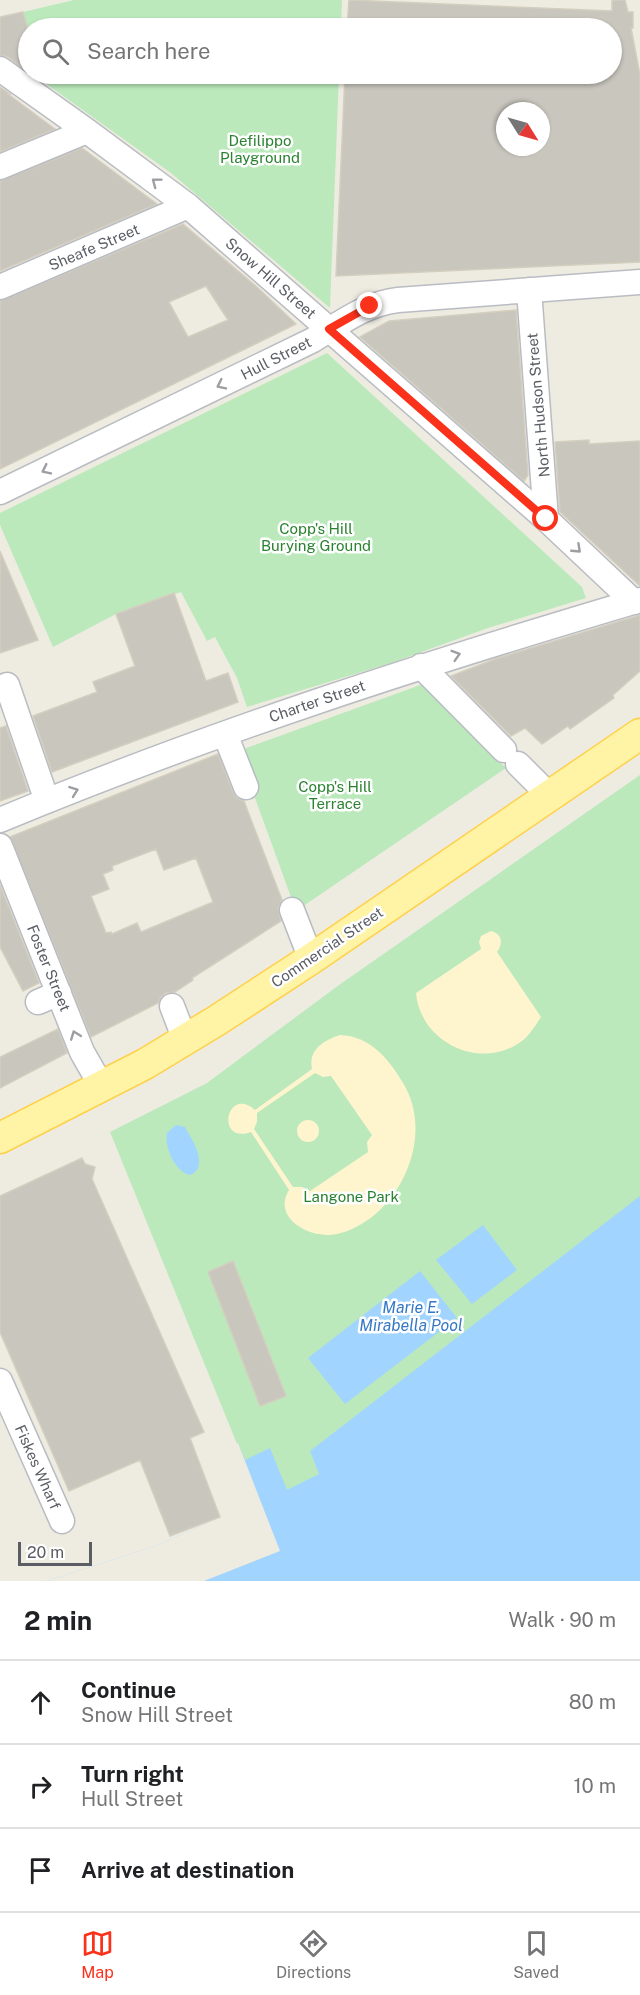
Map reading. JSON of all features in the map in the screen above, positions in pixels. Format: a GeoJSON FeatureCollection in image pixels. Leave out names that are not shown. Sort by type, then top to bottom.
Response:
{"type":"FeatureCollection","features":[{"type":"Feature","properties":{"kind":"main road","name":"Commercial Street"},"geometry":{"type":"LineString","coordinates":[[0,1138],[102,1087],[185,1040],[311,959],[640,734]]}},
{"type":"Feature","properties":{"kind":"street","name":"Snow Hill Street"},"geometry":{"type":"LineString","coordinates":[[0,69],[18,82]]}},
{"type":"Feature","properties":{"kind":"street","name":"Snow Hill Street"},"geometry":{"type":"LineString","coordinates":[[21,84],[188,206],[637,601]]}},
{"type":"Feature","properties":{"kind":"street"},"geometry":{"type":"LineString","coordinates":[[0,167],[87,131]]}},
{"type":"Feature","properties":{"kind":"street","name":"Sheafe Street"},"geometry":{"type":"LineString","coordinates":[[0,287],[188,206]]}},
{"type":"Feature","properties":{"kind":"street","name":"Hull Street"},"geometry":{"type":"LineString","coordinates":[[0,492],[313,340],[370,306],[386,301],[640,282]]}},
{"type":"Feature","properties":{"kind":"street","name":"North Hudson Street"},"geometry":{"type":"LineString","coordinates":[[529,290],[546,519]]}},
{"type":"Feature","properties":{"kind":"street","name":"Charter Street"},"geometry":{"type":"LineString","coordinates":[[0,820],[225,734],[421,666],[637,601]]}},
{"type":"Feature","properties":{"kind":"street"},"geometry":{"type":"LineString","coordinates":[[421,666],[550,796]]}},
{"type":"Feature","properties":{"kind":"street"},"geometry":{"type":"LineString","coordinates":[[7,685],[46,801]]}},
{"type":"Feature","properties":{"kind":"street"},"geometry":{"type":"LineString","coordinates":[[225,734],[246,787]]}},
{"type":"Feature","properties":{"kind":"street","name":"Foster Street"},"geometry":{"type":"LineString","coordinates":[[0,846],[48,998],[102,1087]]}},
{"type":"Feature","properties":{"kind":"street"},"geometry":{"type":"LineString","coordinates":[[292,910],[311,959]]}},
{"type":"Feature","properties":{"kind":"street"},"geometry":{"type":"LineString","coordinates":[[172,1006],[185,1040]]}},
{"type":"Feature","properties":{"kind":"street","name":"Fiskes Wharf"},"geometry":{"type":"LineString","coordinates":[[0,1381],[62,1521]]}},
{"type":"Feature","properties":{"kind":"green space"},"geometry":{"type":"Polygon","coordinates":[[[74,0],[342,0],[341,18],[25,18],[23,12],[74,0]]]}},
{"type":"Feature","properties":{"kind":"green space","name":"Defilippo Playground"},"geometry":{"type":"Polygon","coordinates":[[[46,84],[339,84],[330,308],[171,173],[46,84]]]}},
{"type":"Feature","properties":{"kind":"green space","name":"Copp's Hill Burying Ground"},"geometry":{"type":"Polygon","coordinates":[[[327,353],[582,587],[586,598],[488,628],[391,663],[247,707],[237,678],[215,637],[207,641],[181,592],[116,614],[53,647],[0,525],[0,513],[327,353]]]}},
{"type":"Feature","properties":{"kind":"green space","name":"Copp's Hill Terrace"},"geometry":{"type":"Polygon","coordinates":[[[423,684],[506,768],[296,911],[238,751],[423,684]]]}},
{"type":"Feature","properties":{"kind":"green space","name":"Langone Park"},"geometry":{"type":"Polygon","coordinates":[[[640,775],[640,1286],[270,1525],[110,1132],[207,1083],[339,985],[640,775]]]}},
{"type":"Feature","properties":{"kind":"sand"},"geometry":{"type":"Polygon","coordinates":[[[491,931],[498,934],[501,940],[497,952],[541,1017],[520,1043],[500,1052],[484,1054],[452,1046],[439,1036],[428,1024],[420,1010],[416,993],[481,949],[479,942],[481,936],[491,931]]]}},
{"type":"Feature","properties":{"kind":"sand"},"geometry":{"type":"Polygon","coordinates":[[[351,1036],[378,1050],[403,1083],[412,1105],[415,1128],[413,1151],[405,1174],[393,1195],[377,1212],[358,1226],[337,1234],[327,1235],[306,1230],[290,1218],[285,1210],[285,1200],[289,1190],[251,1132],[240,1134],[232,1131],[229,1116],[231,1109],[237,1105],[245,1104],[255,1110],[312,1069],[312,1056],[315,1051],[334,1037],[351,1036]],[[315,1073],[257,1113],[254,1129],[293,1187],[302,1187],[310,1191],[368,1152],[367,1142],[372,1135],[331,1076],[323,1077],[315,1073]]]}},
{"type":"Feature","properties":{"kind":"sand"},"geometry":{"type":"Polygon","coordinates":[[[308,1120],[318,1127],[319,1131],[312,1141],[308,1142],[298,1135],[297,1131],[304,1121],[308,1120]]]}},
{"type":"Feature","properties":{"kind":"water"},"geometry":{"type":"Polygon","coordinates":[[[176,1125],[185,1127],[198,1155],[198,1167],[190,1175],[175,1164],[167,1145],[167,1133],[176,1125]]]}},
{"type":"Feature","properties":{"kind":"water"},"geometry":{"type":"Polygon","coordinates":[[[640,1196],[640,1581],[47,1581],[158,1545],[220,1517],[238,1443],[245,1460],[270,1448],[287,1490],[319,1474],[310,1451],[640,1196]]]}},
{"type":"Feature","properties":{"kind":"water"},"geometry":{"type":"Polygon","coordinates":[[[483,1225],[517,1270],[472,1304],[436,1260],[483,1225]]]}},
{"type":"Feature","properties":{"kind":"water","name":"Marie E. Mirabella Pool"},"geometry":{"type":"Polygon","coordinates":[[[420,1271],[457,1318],[345,1404],[308,1358],[420,1271]]]}},
{"type":"Feature","properties":{"kind":"pier"},"geometry":{"type":"Polygon","coordinates":[[[238,1443],[280,1551],[204,1581],[47,1581],[158,1545],[220,1517],[198,1460],[238,1443]]]}},
{"type":"Feature","properties":{"kind":"building"},"geometry":{"type":"Polygon","coordinates":[[[349,0],[612,11],[612,0],[625,0],[628,12],[633,12],[633,28],[631,28],[640,75],[640,262],[336,276],[345,84],[622,84],[622,18],[348,18],[349,0]]]}},
{"type":"Feature","properties":{"kind":"building"},"geometry":{"type":"Polygon","coordinates":[[[23,12],[25,18],[18,18],[18,64],[8,57],[0,55],[0,17],[23,12]]]}},
{"type":"Feature","properties":{"kind":"building"},"geometry":{"type":"Polygon","coordinates":[[[0,87],[10,94],[8,94],[55,129],[0,152],[0,87]]]}},
{"type":"Feature","properties":{"kind":"building"},"geometry":{"type":"Polygon","coordinates":[[[82,148],[157,204],[0,271],[0,181],[82,148]]]}},
{"type":"Feature","properties":{"kind":"building"},"geometry":{"type":"Polygon","coordinates":[[[183,224],[296,324],[0,469],[0,301],[183,224]],[[206,286],[169,302],[188,337],[228,320],[206,286]]]}},
{"type":"Feature","properties":{"kind":"building"},"geometry":{"type":"Polygon","coordinates":[[[516,310],[528,475],[524,481],[360,337],[389,321],[516,310]]]}},
{"type":"Feature","properties":{"kind":"building"},"geometry":{"type":"Polygon","coordinates":[[[589,440],[589,444],[640,441],[640,586],[560,512],[555,442],[589,440]]]}},
{"type":"Feature","properties":{"kind":"building"},"geometry":{"type":"Polygon","coordinates":[[[0,551],[38,640],[0,653],[0,551]]]}},
{"type":"Feature","properties":{"kind":"building"},"geometry":{"type":"Polygon","coordinates":[[[174,593],[206,681],[228,673],[238,702],[52,772],[33,716],[97,692],[93,682],[135,666],[116,614],[174,593]]]}},
{"type":"Feature","properties":{"kind":"building"},"geometry":{"type":"Polygon","coordinates":[[[640,615],[640,671],[613,695],[614,698],[570,729],[568,726],[542,744],[525,728],[511,736],[451,676],[495,659],[640,615]]]}},
{"type":"Feature","properties":{"kind":"building"},"geometry":{"type":"Polygon","coordinates":[[[6,726],[28,791],[0,801],[0,728],[6,726]]]}},
{"type":"Feature","properties":{"kind":"building"},"geometry":{"type":"Polygon","coordinates":[[[218,754],[233,792],[237,798],[244,801],[282,900],[278,908],[281,921],[192,978],[193,980],[175,992],[166,993],[158,1003],[91,1037],[10,837],[218,754]],[[156,849],[112,866],[113,870],[103,874],[109,889],[91,896],[106,933],[111,932],[112,934],[137,923],[141,932],[213,902],[196,858],[164,870],[156,849]]]}},
{"type":"Feature","properties":{"kind":"building"},"geometry":{"type":"Polygon","coordinates":[[[0,885],[39,983],[23,991],[0,947],[0,885]]]}},
{"type":"Feature","properties":{"kind":"building"},"geometry":{"type":"Polygon","coordinates":[[[58,1029],[67,1053],[0,1088],[0,1057],[58,1029]]]}},
{"type":"Feature","properties":{"kind":"building"},"geometry":{"type":"Polygon","coordinates":[[[82,1158],[85,1164],[95,1167],[92,1179],[204,1432],[190,1438],[220,1517],[170,1536],[140,1460],[69,1491],[0,1332],[0,1196],[82,1158]]]}},
{"type":"Feature","properties":{"kind":"building"},"geometry":{"type":"Polygon","coordinates":[[[233,1261],[286,1396],[260,1406],[208,1272],[233,1261]]]}},
{"type":"Feature","properties":{"kind":"route"},"geometry":{"type":"LineString","coordinates":[[370,306],[329,329],[546,519]]}}]}
